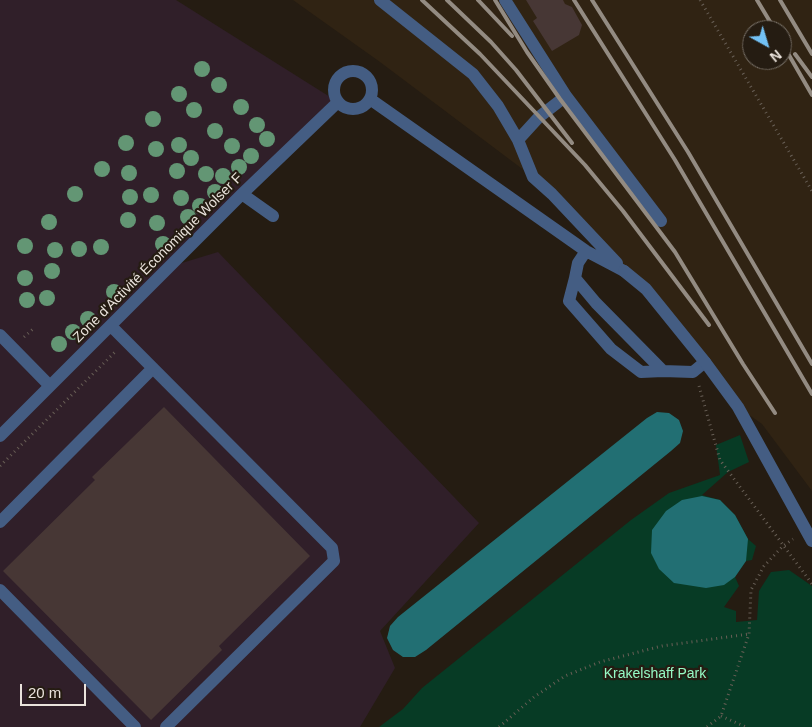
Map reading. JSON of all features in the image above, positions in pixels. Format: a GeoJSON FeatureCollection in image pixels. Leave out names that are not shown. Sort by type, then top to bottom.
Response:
{"type":"FeatureCollection","features":[{"type":"Feature","properties":{"kind":"street"},"geometry":{"type":"LineString","coordinates":[[380,0],[473,74],[498,106],[518,140],[533,177],[552,194],[624,271],[646,289],[705,362],[738,407],[809,535]]}},
{"type":"Feature","properties":{"kind":"street"},"geometry":{"type":"LineString","coordinates":[[505,0],[566,96],[661,220]]}},
{"type":"Feature","properties":{"kind":"street"},"geometry":{"type":"LineString","coordinates":[[354,70],[366,75],[372,87],[370,99],[366,104],[354,109],[348,109],[338,102],[335,97],[334,84],[342,74],[354,70]]}},
{"type":"Feature","properties":{"kind":"street"},"geometry":{"type":"LineString","coordinates":[[518,140],[539,117],[566,96]]}},
{"type":"Feature","properties":{"kind":"street"},"geometry":{"type":"LineString","coordinates":[[370,99],[586,251],[624,271]]}},
{"type":"Feature","properties":{"kind":"street","name":"Zone d'Activité Économique Wolser F"},"geometry":{"type":"LineString","coordinates":[[0,436],[242,194],[338,102]]}},
{"type":"Feature","properties":{"kind":"street"},"geometry":{"type":"LineString","coordinates":[[242,194],[273,216]]}},
{"type":"Feature","properties":{"kind":"street"},"geometry":{"type":"LineString","coordinates":[[586,251],[578,263],[568,301],[611,349],[641,372],[693,372],[705,362]]}},
{"type":"Feature","properties":{"kind":"street"},"geometry":{"type":"LineString","coordinates":[[575,278],[596,303],[663,371]]}},
{"type":"Feature","properties":{"kind":"street"},"geometry":{"type":"LineString","coordinates":[[111,326],[332,548],[334,561],[166,727]]}},
{"type":"Feature","properties":{"kind":"street"},"geometry":{"type":"LineString","coordinates":[[0,335],[50,386]]}},
{"type":"Feature","properties":{"kind":"street"},"geometry":{"type":"LineString","coordinates":[[0,522],[153,368]]}},
{"type":"Feature","properties":{"kind":"street"},"geometry":{"type":"LineString","coordinates":[[0,590],[136,727]]}},
{"type":"Feature","properties":{"kind":"path"},"geometry":{"type":"LineString","coordinates":[[700,0],[812,191]]}},
{"type":"Feature","properties":{"kind":"path"},"geometry":{"type":"LineString","coordinates":[[0,466],[126,341]]}},
{"type":"Feature","properties":{"kind":"path"},"geometry":{"type":"LineString","coordinates":[[698,384],[720,460],[812,584]]}},
{"type":"Feature","properties":{"kind":"path"},"geometry":{"type":"LineString","coordinates":[[707,727],[721,716],[749,634],[751,590],[764,566],[783,546],[809,535]]}},
{"type":"Feature","properties":{"kind":"path"},"geometry":{"type":"LineString","coordinates":[[499,727],[534,697],[565,676],[600,662],[662,646],[749,634]]}},
{"type":"Feature","properties":{"kind":"path"},"geometry":{"type":"LineString","coordinates":[[721,716],[746,727]]}},
{"type":"Feature","properties":{"kind":"shaded area"},"geometry":{"type":"Polygon","coordinates":[[[0,0],[176,0],[338,102],[172,266],[218,252],[479,523],[380,631],[395,668],[360,727],[0,727],[0,0]]]}},
{"type":"Feature","properties":{"kind":"shaded area"},"geometry":{"type":"Polygon","coordinates":[[[293,0],[812,0],[812,491],[762,424],[738,407],[705,362],[533,177],[380,62],[293,0]]]}},
{"type":"Feature","properties":{"kind":"green space","name":"Krakelshaff Park"},"geometry":{"type":"Polygon","coordinates":[[[740,435],[749,462],[728,472],[702,495],[720,500],[735,515],[748,539],[756,546],[752,560],[746,561],[735,577],[739,586],[724,607],[736,611],[736,622],[757,620],[759,591],[771,572],[789,570],[812,586],[812,727],[379,727],[403,709],[422,688],[631,520],[669,493],[720,475],[716,445],[740,435]]]}},
{"type":"Feature","properties":{"kind":"water"},"geometry":{"type":"Polygon","coordinates":[[[657,412],[669,413],[679,420],[683,431],[680,443],[426,650],[415,657],[403,657],[393,650],[387,638],[390,626],[398,617],[647,418],[657,412]]]}},
{"type":"Feature","properties":{"kind":"water"},"geometry":{"type":"Polygon","coordinates":[[[702,496],[720,500],[735,515],[748,539],[746,561],[735,577],[724,585],[706,588],[674,583],[659,569],[651,553],[652,530],[666,511],[682,500],[702,496]]]}},
{"type":"Feature","properties":{"kind":"building"},"geometry":{"type":"Polygon","coordinates":[[[526,0],[563,0],[565,4],[572,7],[582,25],[579,35],[552,51],[533,21],[537,18],[526,0]]]}},
{"type":"Feature","properties":{"kind":"building"},"geometry":{"type":"Polygon","coordinates":[[[164,407],[310,556],[219,646],[222,650],[151,720],[3,571],[95,480],[92,477],[164,407]]]}},
{"type":"Feature","properties":{"kind":"railway"},"geometry":{"type":"LineString","coordinates":[[422,0],[480,54],[585,165],[623,211],[709,325]]}},
{"type":"Feature","properties":{"kind":"railway"},"geometry":{"type":"LineString","coordinates":[[447,0],[491,42],[516,70],[572,143]]}},
{"type":"Feature","properties":{"kind":"railway"},"geometry":{"type":"LineString","coordinates":[[478,0],[512,36]]}},
{"type":"Feature","properties":{"kind":"railway"},"geometry":{"type":"LineString","coordinates":[[495,0],[527,52],[560,99],[675,252],[775,413]]}},
{"type":"Feature","properties":{"kind":"railway"},"geometry":{"type":"LineString","coordinates":[[574,0],[675,160],[812,394]]}},
{"type":"Feature","properties":{"kind":"railway"},"geometry":{"type":"LineString","coordinates":[[592,0],[688,152],[812,364]]}},
{"type":"Feature","properties":{"kind":"railway"},"geometry":{"type":"LineString","coordinates":[[757,0],[769,20]]}},
{"type":"Feature","properties":{"kind":"railway"},"geometry":{"type":"LineString","coordinates":[[780,0],[812,54]]}},
{"type":"Feature","properties":{"kind":"railway"},"geometry":{"type":"LineString","coordinates":[[795,54],[812,77]]}},
{"type":"Feature","properties":{"kind":"railway"},"geometry":{"type":"LineString","coordinates":[[792,60],[812,95]]}}]}
